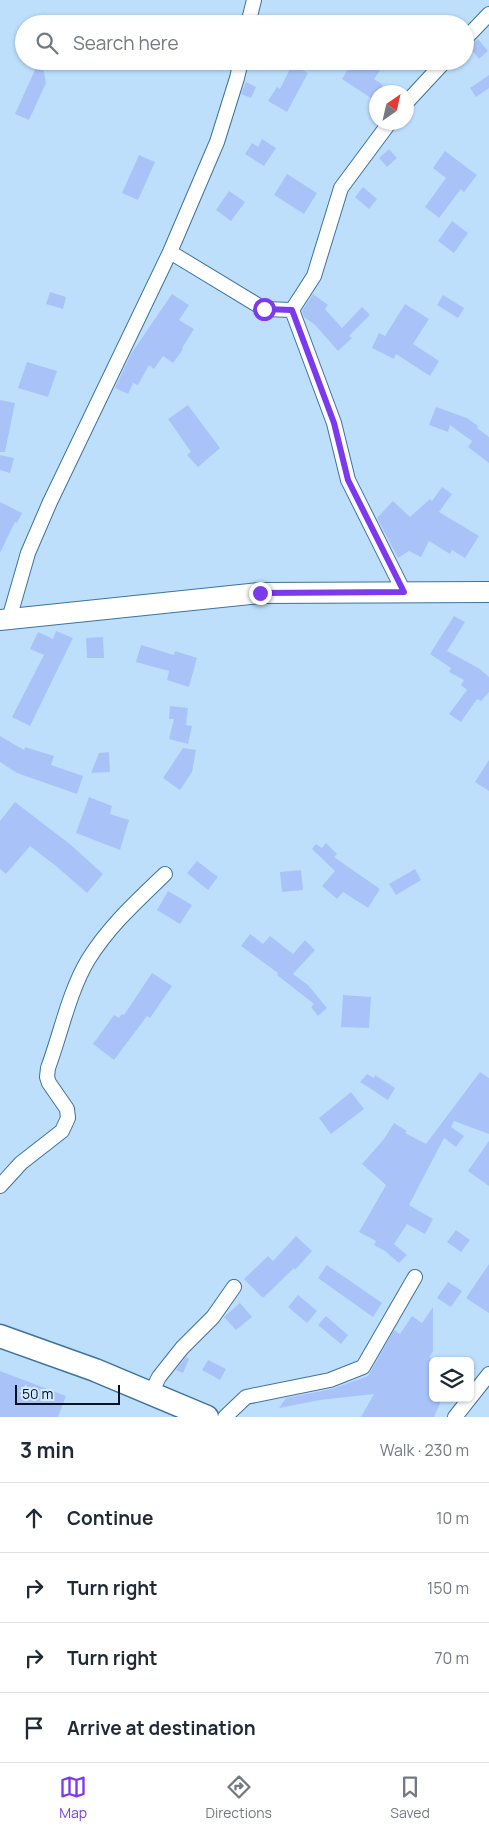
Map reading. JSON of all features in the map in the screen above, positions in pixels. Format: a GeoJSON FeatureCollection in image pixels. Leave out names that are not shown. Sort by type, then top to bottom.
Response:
{"type":"FeatureCollection","features":[{"type":"Feature","properties":{"kind":"main road"},"geometry":{"type":"LineString","coordinates":[[0,1336],[96,1370],[207,1417]]}},
{"type":"Feature","properties":{"kind":"street"},"geometry":{"type":"LineString","coordinates":[[250,15],[254,0]]}},
{"type":"Feature","properties":{"kind":"street"},"geometry":{"type":"LineString","coordinates":[[474,30],[489,14]]}},
{"type":"Feature","properties":{"kind":"street"},"geometry":{"type":"LineString","coordinates":[[239,70],[217,142],[170,252],[50,502],[28,553],[5,619],[260,593],[489,592]]}},
{"type":"Feature","properties":{"kind":"street"},"geometry":{"type":"LineString","coordinates":[[414,94],[437,70]]}},
{"type":"Feature","properties":{"kind":"street"},"geometry":{"type":"LineString","coordinates":[[292,310],[314,276],[341,188],[384,130]]}},
{"type":"Feature","properties":{"kind":"street"},"geometry":{"type":"LineString","coordinates":[[170,252],[264,309],[292,310]]}},
{"type":"Feature","properties":{"kind":"street"},"geometry":{"type":"LineString","coordinates":[[292,310],[334,423],[348,480],[404,592]]}},
{"type":"Feature","properties":{"kind":"street"},"geometry":{"type":"LineString","coordinates":[[0,1186],[21,1163],[62,1131],[68,1118],[67,1108],[49,1083],[47,1077],[48,1068],[73,993],[88,961],[112,926],[166,874]]}},
{"type":"Feature","properties":{"kind":"street"},"geometry":{"type":"LineString","coordinates":[[225,1417],[246,1397],[330,1380],[363,1367],[414,1277]]}},
{"type":"Feature","properties":{"kind":"street"},"geometry":{"type":"LineString","coordinates":[[151,1393],[159,1377],[182,1348],[214,1317],[234,1287]]}},
{"type":"Feature","properties":{"kind":"street"},"geometry":{"type":"LineString","coordinates":[[455,1417],[489,1374]]}},
{"type":"Feature","properties":{"kind":"building"},"geometry":{"type":"Polygon","coordinates":[[[478,39],[488,51],[479,59],[474,53],[474,43],[478,39]]]}},
{"type":"Feature","properties":{"kind":"building"},"geometry":{"type":"Polygon","coordinates":[[[35,70],[44,70],[46,83],[29,120],[15,114],[35,70]]]}},
{"type":"Feature","properties":{"kind":"building"},"geometry":{"type":"Polygon","coordinates":[[[290,70],[302,70],[308,73],[287,112],[268,101],[277,87],[280,89],[290,70]]]}},
{"type":"Feature","properties":{"kind":"building"},"geometry":{"type":"Polygon","coordinates":[[[348,70],[380,70],[374,79],[383,85],[369,85],[369,97],[342,79],[348,70]]]}},
{"type":"Feature","properties":{"kind":"building"},"geometry":{"type":"Polygon","coordinates":[[[489,75],[489,88],[476,97],[470,88],[489,75]]]}},
{"type":"Feature","properties":{"kind":"building"},"geometry":{"type":"Polygon","coordinates":[[[246,82],[256,87],[251,98],[241,94],[246,82]]]}},
{"type":"Feature","properties":{"kind":"building"},"geometry":{"type":"Polygon","coordinates":[[[262,139],[276,148],[264,166],[245,154],[252,143],[258,147],[262,139]]]}},
{"type":"Feature","properties":{"kind":"building"},"geometry":{"type":"Polygon","coordinates":[[[389,149],[397,158],[387,167],[379,158],[389,149]]]}},
{"type":"Feature","properties":{"kind":"building"},"geometry":{"type":"Polygon","coordinates":[[[445,151],[477,175],[464,192],[461,189],[439,218],[425,207],[446,178],[433,168],[445,151]]]}},
{"type":"Feature","properties":{"kind":"building"},"geometry":{"type":"Polygon","coordinates":[[[139,155],[155,162],[138,200],[122,193],[139,155]]]}},
{"type":"Feature","properties":{"kind":"building"},"geometry":{"type":"Polygon","coordinates":[[[287,174],[317,193],[304,214],[274,195],[287,174]]]}},
{"type":"Feature","properties":{"kind":"building"},"geometry":{"type":"Polygon","coordinates":[[[363,187],[377,199],[369,209],[355,197],[363,187]]]}},
{"type":"Feature","properties":{"kind":"building"},"geometry":{"type":"Polygon","coordinates":[[[229,191],[245,202],[231,221],[216,210],[229,191]]]}},
{"type":"Feature","properties":{"kind":"building"},"geometry":{"type":"Polygon","coordinates":[[[452,221],[468,233],[454,253],[438,241],[452,221]]]}},
{"type":"Feature","properties":{"kind":"building"},"geometry":{"type":"Polygon","coordinates":[[[50,292],[66,297],[63,309],[46,304],[50,292]]]}},
{"type":"Feature","properties":{"kind":"building"},"geometry":{"type":"Polygon","coordinates":[[[172,294],[189,305],[179,320],[194,329],[183,349],[173,363],[163,356],[154,369],[149,365],[138,385],[133,383],[128,394],[115,388],[131,354],[172,294]]]}},
{"type":"Feature","properties":{"kind":"building"},"geometry":{"type":"Polygon","coordinates":[[[313,294],[328,305],[325,309],[342,328],[362,307],[370,315],[349,336],[352,338],[338,351],[315,325],[304,317],[302,311],[313,294]]]}},
{"type":"Feature","properties":{"kind":"building"},"geometry":{"type":"Polygon","coordinates":[[[443,295],[464,308],[458,318],[437,305],[443,295]]]}},
{"type":"Feature","properties":{"kind":"building"},"geometry":{"type":"Polygon","coordinates":[[[405,304],[429,319],[413,344],[439,361],[430,376],[396,354],[394,359],[372,348],[379,333],[385,336],[405,304]]]}},
{"type":"Feature","properties":{"kind":"building"},"geometry":{"type":"Polygon","coordinates":[[[27,362],[57,371],[48,397],[18,388],[27,362]]]}},
{"type":"Feature","properties":{"kind":"building"},"geometry":{"type":"Polygon","coordinates":[[[0,400],[15,403],[5,452],[0,452],[0,400]]]}},
{"type":"Feature","properties":{"kind":"building"},"geometry":{"type":"Polygon","coordinates":[[[188,405],[220,448],[198,467],[187,455],[191,452],[168,419],[188,405]]]}},
{"type":"Feature","properties":{"kind":"building"},"geometry":{"type":"Polygon","coordinates":[[[436,407],[467,418],[489,437],[489,463],[468,447],[472,441],[450,425],[448,432],[429,425],[436,407]]]}},
{"type":"Feature","properties":{"kind":"building"},"geometry":{"type":"Polygon","coordinates":[[[0,455],[14,458],[10,473],[0,470],[0,455]]]}},
{"type":"Feature","properties":{"kind":"building"},"geometry":{"type":"Polygon","coordinates":[[[442,487],[452,494],[439,512],[479,536],[465,558],[452,550],[450,554],[429,541],[421,557],[409,551],[398,558],[377,518],[393,501],[410,517],[430,499],[432,501],[442,487]]]}},
{"type":"Feature","properties":{"kind":"building"},"geometry":{"type":"Polygon","coordinates":[[[0,502],[22,513],[17,523],[15,522],[0,553],[0,502]]]}},
{"type":"Feature","properties":{"kind":"building"},"geometry":{"type":"Polygon","coordinates":[[[454,616],[465,622],[447,651],[480,669],[489,677],[489,692],[481,701],[477,699],[461,722],[449,714],[467,690],[461,685],[464,680],[449,672],[451,668],[430,654],[454,616]]]}},
{"type":"Feature","properties":{"kind":"building"},"geometry":{"type":"Polygon","coordinates":[[[56,631],[73,638],[30,726],[12,717],[44,655],[30,649],[38,632],[53,639],[56,631]]]}},
{"type":"Feature","properties":{"kind":"building"},"geometry":{"type":"Polygon","coordinates":[[[103,637],[104,658],[87,658],[86,638],[103,637]]]}},
{"type":"Feature","properties":{"kind":"building"},"geometry":{"type":"Polygon","coordinates":[[[141,645],[174,655],[175,651],[197,658],[189,687],[167,680],[169,671],[136,662],[141,645]]]}},
{"type":"Feature","properties":{"kind":"building"},"geometry":{"type":"Polygon","coordinates":[[[170,706],[188,708],[186,725],[192,726],[188,744],[169,739],[174,719],[169,719],[170,706]]]}},
{"type":"Feature","properties":{"kind":"building"},"geometry":{"type":"Polygon","coordinates":[[[0,736],[24,750],[25,747],[54,756],[51,765],[83,776],[77,794],[17,773],[0,762],[0,736]]]}},
{"type":"Feature","properties":{"kind":"building"},"geometry":{"type":"Polygon","coordinates":[[[183,748],[196,750],[192,772],[180,790],[163,778],[183,748]]]}},
{"type":"Feature","properties":{"kind":"building"},"geometry":{"type":"Polygon","coordinates":[[[109,752],[110,772],[91,773],[99,753],[109,752]]]}},
{"type":"Feature","properties":{"kind":"building"},"geometry":{"type":"Polygon","coordinates":[[[489,760],[489,791],[475,782],[489,760]]]}},
{"type":"Feature","properties":{"kind":"building"},"geometry":{"type":"Polygon","coordinates":[[[89,797],[112,806],[110,814],[129,820],[120,850],[76,833],[89,797]]]}},
{"type":"Feature","properties":{"kind":"building"},"geometry":{"type":"Polygon","coordinates":[[[15,802],[71,845],[103,874],[87,893],[30,846],[6,874],[0,869],[0,821],[15,802]]]}},
{"type":"Feature","properties":{"kind":"building"},"geometry":{"type":"Polygon","coordinates":[[[326,843],[337,854],[334,857],[380,889],[368,908],[343,892],[337,899],[322,886],[335,871],[312,849],[316,844],[322,848],[326,843]]]}},
{"type":"Feature","properties":{"kind":"building"},"geometry":{"type":"Polygon","coordinates":[[[197,861],[218,877],[208,890],[187,873],[197,861]]]}},
{"type":"Feature","properties":{"kind":"building"},"geometry":{"type":"Polygon","coordinates":[[[415,869],[421,880],[396,895],[389,884],[415,869]]]}},
{"type":"Feature","properties":{"kind":"building"},"geometry":{"type":"Polygon","coordinates":[[[301,870],[303,890],[282,892],[280,872],[301,870]]]}},
{"type":"Feature","properties":{"kind":"building"},"geometry":{"type":"Polygon","coordinates":[[[168,891],[192,905],[180,924],[157,910],[168,891]]]}},
{"type":"Feature","properties":{"kind":"building"},"geometry":{"type":"Polygon","coordinates":[[[250,934],[263,944],[270,936],[293,954],[305,940],[315,950],[293,974],[308,985],[327,1008],[318,1016],[311,1007],[314,1004],[277,975],[278,973],[241,946],[250,934]]]}},
{"type":"Feature","properties":{"kind":"building"},"geometry":{"type":"Polygon","coordinates":[[[152,973],[172,986],[150,1018],[147,1016],[114,1060],[93,1044],[114,1015],[119,1018],[122,1014],[124,1015],[152,973]]]}},
{"type":"Feature","properties":{"kind":"building"},"geometry":{"type":"Polygon","coordinates":[[[343,995],[371,997],[369,1028],[341,1027],[343,995]]]}},
{"type":"Feature","properties":{"kind":"building"},"geometry":{"type":"Polygon","coordinates":[[[480,1072],[489,1078],[489,1134],[454,1121],[451,1127],[464,1136],[456,1147],[444,1138],[409,1205],[433,1219],[425,1234],[407,1224],[394,1244],[407,1255],[399,1263],[385,1251],[374,1245],[376,1241],[359,1232],[386,1185],[362,1164],[384,1139],[394,1123],[407,1131],[405,1133],[426,1144],[480,1072]]]}},
{"type":"Feature","properties":{"kind":"building"},"geometry":{"type":"Polygon","coordinates":[[[367,1074],[374,1078],[375,1075],[395,1088],[388,1100],[360,1082],[367,1074]]]}},
{"type":"Feature","properties":{"kind":"building"},"geometry":{"type":"Polygon","coordinates":[[[351,1092],[364,1109],[331,1134],[319,1118],[351,1092]]]}},
{"type":"Feature","properties":{"kind":"building"},"geometry":{"type":"Polygon","coordinates":[[[489,1141],[489,1186],[468,1171],[489,1141]]]}},
{"type":"Feature","properties":{"kind":"building"},"geometry":{"type":"Polygon","coordinates":[[[456,1230],[470,1240],[461,1252],[447,1242],[456,1230]]]}},
{"type":"Feature","properties":{"kind":"building"},"geometry":{"type":"Polygon","coordinates":[[[296,1236],[312,1251],[295,1270],[294,1268],[263,1298],[244,1279],[268,1256],[273,1261],[296,1236]]]}},
{"type":"Feature","properties":{"kind":"building"},"geometry":{"type":"Polygon","coordinates":[[[489,1264],[489,1313],[466,1298],[489,1264]]]}},
{"type":"Feature","properties":{"kind":"building"},"geometry":{"type":"Polygon","coordinates":[[[327,1265],[382,1303],[373,1317],[318,1278],[327,1265]]]}},
{"type":"Feature","properties":{"kind":"building"},"geometry":{"type":"Polygon","coordinates":[[[448,1282],[462,1291],[451,1307],[437,1298],[448,1282]]]}},
{"type":"Feature","properties":{"kind":"building"},"geometry":{"type":"Polygon","coordinates":[[[298,1295],[317,1311],[307,1323],[288,1307],[298,1295]]]}},
{"type":"Feature","properties":{"kind":"building"},"geometry":{"type":"Polygon","coordinates":[[[240,1303],[252,1317],[236,1330],[224,1317],[240,1303]]]}},
{"type":"Feature","properties":{"kind":"building"},"geometry":{"type":"Polygon","coordinates":[[[433,1307],[433,1351],[429,1357],[429,1402],[441,1402],[434,1417],[361,1417],[374,1394],[320,1400],[279,1408],[286,1398],[332,1389],[368,1376],[394,1330],[400,1334],[412,1316],[422,1323],[433,1307]]]}},
{"type":"Feature","properties":{"kind":"building"},"geometry":{"type":"Polygon","coordinates":[[[326,1316],[348,1335],[341,1344],[318,1325],[326,1316]]]}},
{"type":"Feature","properties":{"kind":"building"},"geometry":{"type":"Polygon","coordinates":[[[186,1357],[189,1359],[183,1373],[176,1370],[186,1357]]]}},
{"type":"Feature","properties":{"kind":"building"},"geometry":{"type":"Polygon","coordinates":[[[208,1360],[226,1369],[220,1380],[202,1370],[208,1360]]]}},
{"type":"Feature","properties":{"kind":"building"},"geometry":{"type":"Polygon","coordinates":[[[0,1371],[66,1396],[58,1417],[0,1417],[0,1371]]]}},
{"type":"Feature","properties":{"kind":"route"},"geometry":{"type":"LineString","coordinates":[[260,593],[404,592],[348,480],[334,423],[292,310],[264,309]]}}]}
